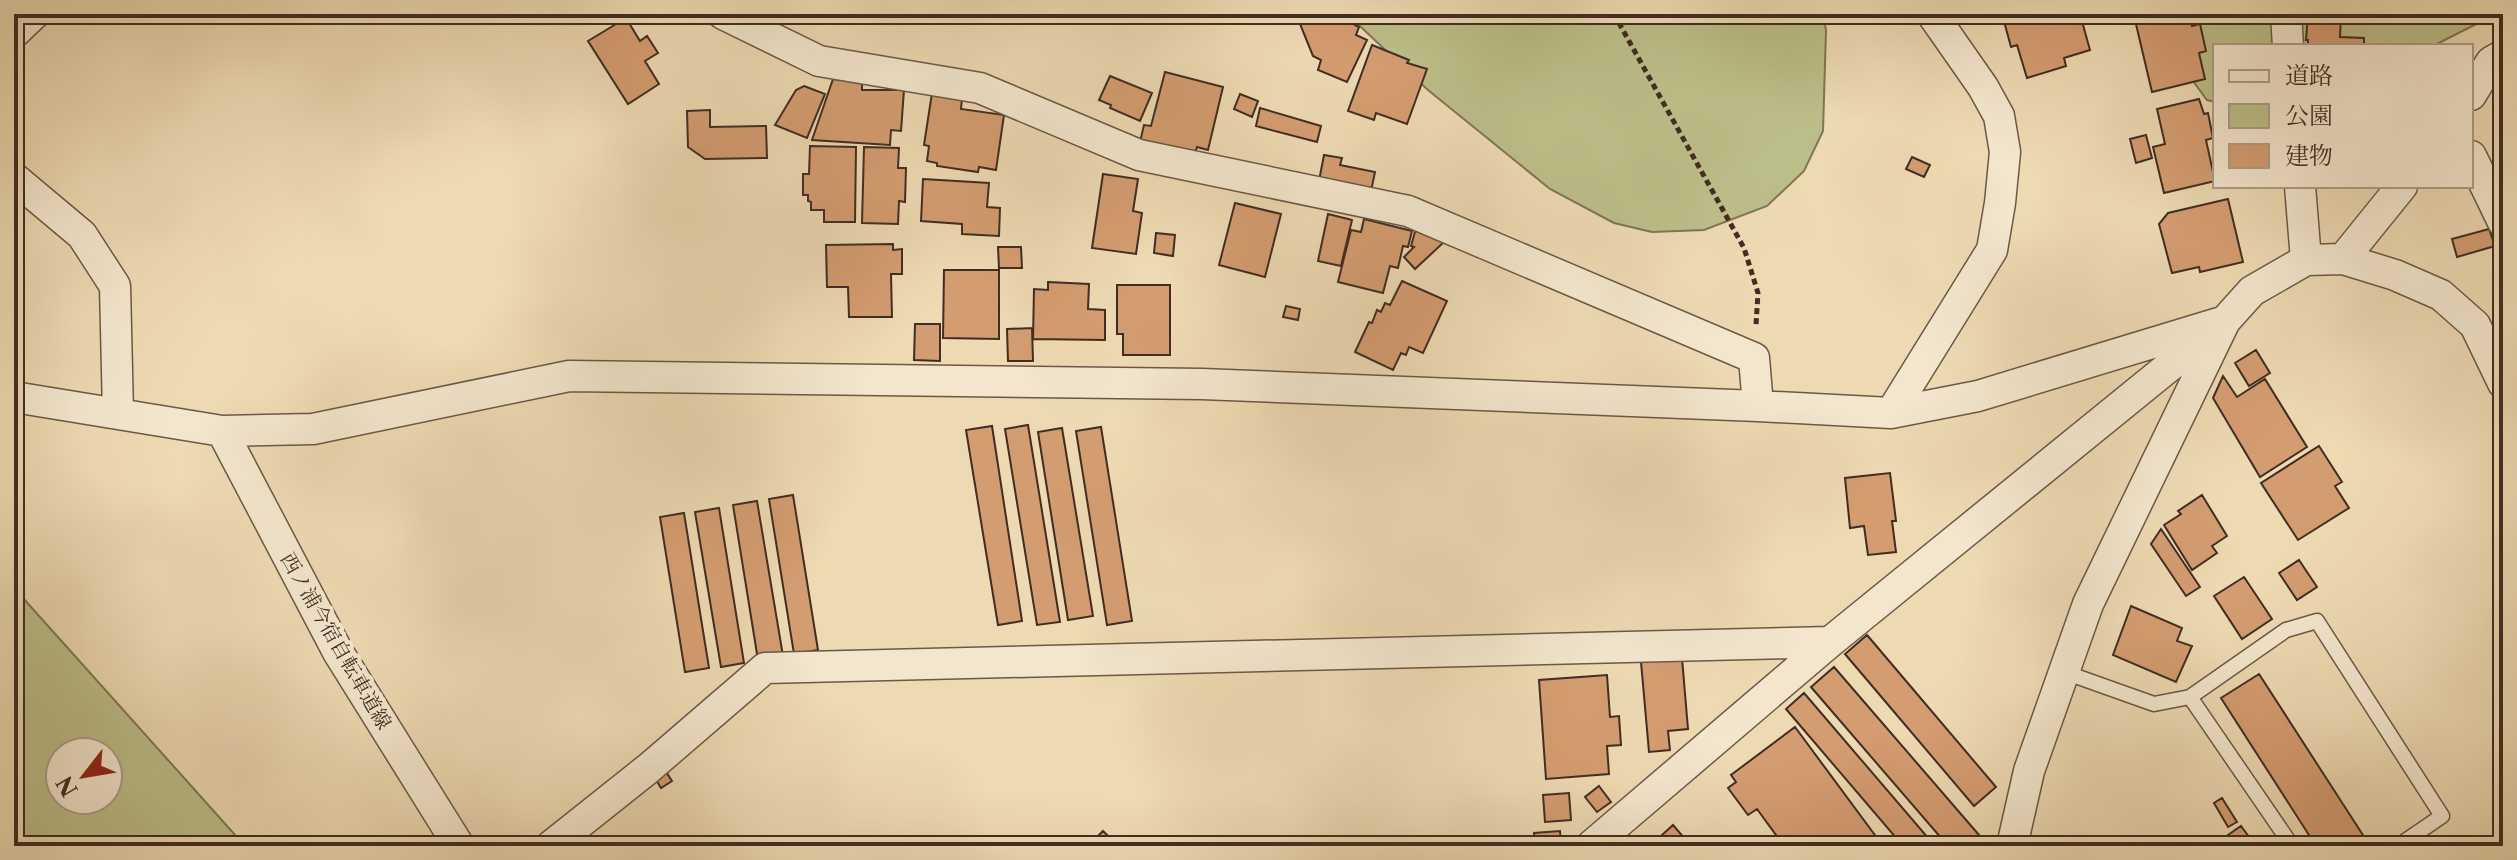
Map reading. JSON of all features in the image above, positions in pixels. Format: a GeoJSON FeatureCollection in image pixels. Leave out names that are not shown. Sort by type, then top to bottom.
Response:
{"type":"FeatureCollection","features":[{"type":"Feature","properties":{"kind":"street"},"geometry":{"type":"LineString","coordinates":[[14,33],[34,14]]}},
{"type":"Feature","properties":{"kind":"street"},"geometry":{"type":"LineString","coordinates":[[723,14],[819,61],[980,88],[1139,155],[1408,211],[1754,358],[1758,406]]}},
{"type":"Feature","properties":{"kind":"street"},"geometry":{"type":"LineString","coordinates":[[1891,413],[1992,250],[2000,203],[2005,152],[1999,116],[1983,87],[1932,14]]}},
{"type":"Feature","properties":{"kind":"street"},"geometry":{"type":"LineString","coordinates":[[2286,14],[2288,44]]}},
{"type":"Feature","properties":{"kind":"street"},"geometry":{"type":"LineString","coordinates":[[2473,92],[2491,62],[2503,55]]}},
{"type":"Feature","properties":{"kind":"street"},"geometry":{"type":"LineString","coordinates":[[2473,160],[2503,222]]}},
{"type":"Feature","properties":{"kind":"street"},"geometry":{"type":"LineString","coordinates":[[14,178],[82,235],[115,286],[118,414]]}},
{"type":"Feature","properties":{"kind":"street"},"geometry":{"type":"LineString","coordinates":[[2300,188],[2306,260]]}},
{"type":"Feature","properties":{"kind":"street"},"geometry":{"type":"LineString","coordinates":[[2343,259],[2400,188]]}},
{"type":"Feature","properties":{"kind":"street"},"geometry":{"type":"LineString","coordinates":[[1591,846],[1830,642],[2225,321],[2252,291],[2306,260],[2343,259],[2395,275],[2441,295],[2475,325],[2503,383]]}},
{"type":"Feature","properties":{"kind":"street"},"geometry":{"type":"LineString","coordinates":[[14,397],[222,431],[313,429],[569,376],[1202,384],[1891,413],[1978,396],[2225,321]]}},
{"type":"Feature","properties":{"kind":"street"},"geometry":{"type":"LineString","coordinates":[[2012,846],[2029,771],[2088,604],[2225,321]]}},
{"type":"Feature","properties":{"kind":"street","name":"西ノ浦今宿自転車道線"},"geometry":{"type":"LineString","coordinates":[[222,431],[338,652],[459,846]]}},
{"type":"Feature","properties":{"kind":"street"},"geometry":{"type":"LineString","coordinates":[[551,846],[649,768],[765,668],[1830,642]]}},
{"type":"Feature","properties":{"kind":"lane"},"geometry":{"type":"LineString","coordinates":[[2064,672],[2154,704],[2190,697],[2286,630],[2317,621],[2442,816],[2398,846]]}},
{"type":"Feature","properties":{"kind":"lane"},"geometry":{"type":"LineString","coordinates":[[2190,697],[2292,846]]}},
{"type":"Feature","properties":{"kind":"path"},"geometry":{"type":"LineString","coordinates":[[1614,14],[1744,248],[1758,293],[1754,358]]}},
{"type":"Feature","properties":{"kind":"green space"},"geometry":{"type":"Polygon","coordinates":[[[1347,14],[1823,14],[1826,30],[1823,131],[1804,171],[1767,206],[1704,230],[1652,232],[1614,223],[1550,189],[1428,90],[1347,14]]]}},
{"type":"Feature","properties":{"kind":"green space"},"geometry":{"type":"Polygon","coordinates":[[[2144,14],[2496,14],[2437,44],[2213,44],[2213,102],[2207,100],[2144,14]]]}},
{"type":"Feature","properties":{"kind":"green space"},"geometry":{"type":"Polygon","coordinates":[[[14,588],[245,846],[14,846],[14,588]]]}},
{"type":"Feature","properties":{"kind":"building"},"geometry":{"type":"Polygon","coordinates":[[[1320,14],[1334,14],[1359,27],[1356,35],[1367,40],[1347,82],[1318,70],[1321,60],[1313,56],[1300,24],[1320,14]]]}},
{"type":"Feature","properties":{"kind":"building"},"geometry":{"type":"Polygon","coordinates":[[[2002,14],[2080,14],[2090,50],[2064,58],[2066,66],[2027,78],[2017,45],[2011,47],[2002,14]]]}},
{"type":"Feature","properties":{"kind":"building"},"geometry":{"type":"Polygon","coordinates":[[[2158,14],[2189,14],[2192,26],[2200,24],[2206,51],[2199,53],[2205,79],[2152,92],[2135,20],[2158,14]]]}},
{"type":"Feature","properties":{"kind":"building"},"geometry":{"type":"Polygon","coordinates":[[[2308,14],[2341,14],[2340,37],[2364,38],[2364,44],[2308,44],[2308,14]]]}},
{"type":"Feature","properties":{"kind":"building"},"geometry":{"type":"Polygon","coordinates":[[[626,18],[640,41],[647,36],[658,53],[645,61],[659,84],[628,104],[588,41],[626,18]]]}},
{"type":"Feature","properties":{"kind":"building"},"geometry":{"type":"Polygon","coordinates":[[[1372,45],[1409,60],[1407,63],[1427,69],[1407,124],[1376,113],[1374,120],[1348,111],[1372,45]]]}},
{"type":"Feature","properties":{"kind":"building"},"geometry":{"type":"Polygon","coordinates":[[[1165,72],[1223,87],[1208,150],[1197,147],[1193,160],[1139,146],[1144,125],[1151,126],[1165,72]]]}},
{"type":"Feature","properties":{"kind":"building"},"geometry":{"type":"Polygon","coordinates":[[[1110,76],[1152,93],[1140,121],[1099,100],[1110,76]]]}},
{"type":"Feature","properties":{"kind":"building"},"geometry":{"type":"Polygon","coordinates":[[[833,79],[862,81],[862,90],[904,90],[901,131],[891,130],[890,145],[812,140],[833,79]]]}},
{"type":"Feature","properties":{"kind":"building"},"geometry":{"type":"Polygon","coordinates":[[[804,86],[825,94],[807,138],[775,125],[796,90],[804,86]]]}},
{"type":"Feature","properties":{"kind":"building"},"geometry":{"type":"Polygon","coordinates":[[[932,93],[962,98],[961,109],[1004,115],[996,170],[979,167],[978,172],[937,166],[937,163],[927,161],[929,146],[924,145],[932,93]]]}},
{"type":"Feature","properties":{"kind":"building"},"geometry":{"type":"Polygon","coordinates":[[[1240,94],[1258,101],[1252,117],[1234,109],[1240,94]]]}},
{"type":"Feature","properties":{"kind":"building"},"geometry":{"type":"Polygon","coordinates":[[[2199,99],[2204,114],[2208,113],[2213,138],[2206,140],[2213,181],[2164,193],[2153,147],[2165,144],[2157,109],[2199,99]]]}},
{"type":"Feature","properties":{"kind":"building"},"geometry":{"type":"Polygon","coordinates":[[[1260,108],[1321,126],[1317,142],[1256,126],[1260,108]]]}},
{"type":"Feature","properties":{"kind":"building"},"geometry":{"type":"Polygon","coordinates":[[[710,110],[710,127],[766,126],[767,158],[705,159],[688,147],[687,111],[710,110]]]}},
{"type":"Feature","properties":{"kind":"building"},"geometry":{"type":"Polygon","coordinates":[[[2146,135],[2152,158],[2136,163],[2130,139],[2146,135]]]}},
{"type":"Feature","properties":{"kind":"building"},"geometry":{"type":"Polygon","coordinates":[[[810,146],[856,147],[855,222],[824,222],[824,210],[811,210],[808,195],[803,195],[803,174],[809,174],[810,146]]]}},
{"type":"Feature","properties":{"kind":"building"},"geometry":{"type":"Polygon","coordinates":[[[864,147],[899,148],[898,168],[906,168],[905,202],[899,201],[898,224],[862,223],[864,147]]]}},
{"type":"Feature","properties":{"kind":"building"},"geometry":{"type":"Polygon","coordinates":[[[1324,155],[1342,158],[1340,165],[1375,172],[1370,196],[1318,186],[1324,155]]]}},
{"type":"Feature","properties":{"kind":"building"},"geometry":{"type":"Polygon","coordinates":[[[1912,157],[1930,165],[1924,177],[1906,169],[1912,157]]]}},
{"type":"Feature","properties":{"kind":"building"},"geometry":{"type":"Polygon","coordinates":[[[1103,174],[1138,179],[1133,211],[1142,213],[1136,254],[1092,248],[1103,174]]]}},
{"type":"Feature","properties":{"kind":"building"},"geometry":{"type":"Polygon","coordinates":[[[923,179],[989,183],[987,207],[1000,208],[999,236],[962,234],[962,224],[921,221],[923,179]]]}},
{"type":"Feature","properties":{"kind":"building"},"geometry":{"type":"Polygon","coordinates":[[[2228,199],[2243,262],[2200,272],[2199,267],[2172,273],[2159,224],[2168,213],[2228,199]]]}},
{"type":"Feature","properties":{"kind":"building"},"geometry":{"type":"Polygon","coordinates":[[[1235,203],[1281,214],[1265,277],[1219,265],[1235,203]]]}},
{"type":"Feature","properties":{"kind":"building"},"geometry":{"type":"Polygon","coordinates":[[[1328,214],[1352,220],[1341,266],[1318,261],[1328,214]]]}},
{"type":"Feature","properties":{"kind":"building"},"geometry":{"type":"Polygon","coordinates":[[[1364,219],[1412,231],[1408,247],[1403,246],[1398,268],[1390,266],[1383,293],[1338,282],[1351,230],[1361,232],[1364,219]]]}},
{"type":"Feature","properties":{"kind":"building"},"geometry":{"type":"Polygon","coordinates":[[[1416,228],[1433,232],[1443,243],[1415,269],[1404,257],[1414,247],[1411,246],[1416,228]]]}},
{"type":"Feature","properties":{"kind":"building"},"geometry":{"type":"Polygon","coordinates":[[[2489,229],[2495,246],[2457,257],[2452,239],[2489,229]]]}},
{"type":"Feature","properties":{"kind":"building"},"geometry":{"type":"Polygon","coordinates":[[[1156,233],[1175,235],[1173,256],[1154,253],[1156,233]]]}},
{"type":"Feature","properties":{"kind":"building"},"geometry":{"type":"Polygon","coordinates":[[[893,244],[893,250],[902,249],[902,274],[891,274],[892,317],[849,317],[848,287],[827,287],[826,245],[893,244]]]}},
{"type":"Feature","properties":{"kind":"building"},"geometry":{"type":"Polygon","coordinates":[[[998,247],[1021,247],[1022,268],[999,268],[998,247]]]}},
{"type":"Feature","properties":{"kind":"building"},"geometry":{"type":"Polygon","coordinates":[[[944,270],[999,270],[999,339],[943,338],[944,270]]]}},
{"type":"Feature","properties":{"kind":"building"},"geometry":{"type":"Polygon","coordinates":[[[2503,271],[2503,301],[2494,274],[2503,271]]]}},
{"type":"Feature","properties":{"kind":"building"},"geometry":{"type":"Polygon","coordinates":[[[1402,281],[1447,301],[1423,353],[1409,347],[1406,355],[1401,353],[1393,370],[1355,352],[1369,322],[1372,323],[1377,310],[1381,312],[1385,303],[1390,305],[1402,281]]]}},
{"type":"Feature","properties":{"kind":"building"},"geometry":{"type":"Polygon","coordinates":[[[1048,282],[1089,284],[1088,309],[1105,310],[1105,340],[1033,339],[1034,289],[1048,290],[1048,282]]]}},
{"type":"Feature","properties":{"kind":"building"},"geometry":{"type":"Polygon","coordinates":[[[1117,285],[1170,285],[1170,355],[1123,355],[1123,334],[1117,334],[1117,285]]]}},
{"type":"Feature","properties":{"kind":"building"},"geometry":{"type":"Polygon","coordinates":[[[1286,306],[1300,309],[1298,320],[1283,317],[1286,306]]]}},
{"type":"Feature","properties":{"kind":"building"},"geometry":{"type":"Polygon","coordinates":[[[915,324],[940,324],[940,361],[914,360],[915,324]]]}},
{"type":"Feature","properties":{"kind":"building"},"geometry":{"type":"Polygon","coordinates":[[[1032,328],[1033,361],[1008,361],[1007,329],[1032,328]]]}},
{"type":"Feature","properties":{"kind":"building"},"geometry":{"type":"Polygon","coordinates":[[[2256,350],[2270,373],[2249,386],[2235,363],[2256,350]]]}},
{"type":"Feature","properties":{"kind":"building"},"geometry":{"type":"Polygon","coordinates":[[[2223,376],[2237,397],[2265,379],[2307,447],[2260,477],[2213,398],[2223,376]]]}},
{"type":"Feature","properties":{"kind":"building"},"geometry":{"type":"Polygon","coordinates":[[[1028,425],[1060,622],[1037,625],[1005,429],[1028,425]]]}},
{"type":"Feature","properties":{"kind":"building"},"geometry":{"type":"Polygon","coordinates":[[[992,426],[1022,621],[998,625],[966,430],[992,426]]]}},
{"type":"Feature","properties":{"kind":"building"},"geometry":{"type":"Polygon","coordinates":[[[1101,427],[1132,621],[1107,625],[1076,431],[1101,427]]]}},
{"type":"Feature","properties":{"kind":"building"},"geometry":{"type":"Polygon","coordinates":[[[1062,428],[1093,616],[1068,620],[1038,432],[1062,428]]]}},
{"type":"Feature","properties":{"kind":"building"},"geometry":{"type":"Polygon","coordinates":[[[2319,446],[2342,482],[2335,486],[2349,508],[2298,540],[2261,483],[2319,446]]]}},
{"type":"Feature","properties":{"kind":"building"},"geometry":{"type":"Polygon","coordinates":[[[1890,473],[1896,552],[1868,555],[1864,526],[1850,528],[1845,478],[1890,473]]]}},
{"type":"Feature","properties":{"kind":"building"},"geometry":{"type":"Polygon","coordinates":[[[793,495],[818,650],[794,654],[769,499],[793,495]]]}},
{"type":"Feature","properties":{"kind":"building"},"geometry":{"type":"Polygon","coordinates":[[[2202,495],[2227,536],[2212,546],[2217,553],[2192,570],[2164,525],[2202,495]]]}},
{"type":"Feature","properties":{"kind":"building"},"geometry":{"type":"Polygon","coordinates":[[[757,501],[783,656],[758,660],[733,505],[757,501]]]}},
{"type":"Feature","properties":{"kind":"building"},"geometry":{"type":"Polygon","coordinates":[[[719,508],[744,663],[721,667],[695,512],[719,508]]]}},
{"type":"Feature","properties":{"kind":"building"},"geometry":{"type":"Polygon","coordinates":[[[684,513],[709,668],[685,672],[660,517],[684,513]]]}},
{"type":"Feature","properties":{"kind":"building"},"geometry":{"type":"Polygon","coordinates":[[[2161,529],[2200,587],[2186,596],[2151,544],[2161,529]]]}},
{"type":"Feature","properties":{"kind":"building"},"geometry":{"type":"Polygon","coordinates":[[[2299,560],[2317,587],[2297,600],[2279,573],[2299,560]]]}},
{"type":"Feature","properties":{"kind":"building"},"geometry":{"type":"Polygon","coordinates":[[[2244,577],[2272,619],[2242,639],[2214,596],[2244,577]]]}},
{"type":"Feature","properties":{"kind":"building"},"geometry":{"type":"Polygon","coordinates":[[[2131,606],[2182,628],[2177,641],[2192,646],[2176,682],[2113,655],[2131,606]]]}},
{"type":"Feature","properties":{"kind":"building"},"geometry":{"type":"Polygon","coordinates":[[[1867,635],[1996,787],[1974,806],[1845,654],[1867,635]]]}},
{"type":"Feature","properties":{"kind":"building"},"geometry":{"type":"Polygon","coordinates":[[[1682,658],[1688,729],[1668,731],[1670,750],[1649,752],[1641,662],[1682,658]]]}},
{"type":"Feature","properties":{"kind":"building"},"geometry":{"type":"Polygon","coordinates":[[[1834,667],[1979,835],[1966,846],[1948,846],[1811,687],[1834,667]]]}},
{"type":"Feature","properties":{"kind":"building"},"geometry":{"type":"Polygon","coordinates":[[[2259,674],[2370,846],[2316,846],[2221,698],[2259,674]]]}},
{"type":"Feature","properties":{"kind":"building"},"geometry":{"type":"Polygon","coordinates":[[[1607,675],[1610,717],[1619,716],[1621,745],[1607,746],[1609,774],[1546,779],[1539,680],[1607,675]]]}},
{"type":"Feature","properties":{"kind":"building"},"geometry":{"type":"Polygon","coordinates":[[[1804,693],[1935,846],[1903,846],[1786,709],[1804,693]]]}},
{"type":"Feature","properties":{"kind":"building"},"geometry":{"type":"Polygon","coordinates":[[[1795,727],[1883,846],[1784,846],[1757,809],[1748,815],[1728,788],[1736,782],[1731,775],[1795,727]]]}},
{"type":"Feature","properties":{"kind":"building"},"geometry":{"type":"Polygon","coordinates":[[[663,767],[672,781],[661,788],[652,773],[663,767]]]}},
{"type":"Feature","properties":{"kind":"building"},"geometry":{"type":"Polygon","coordinates":[[[1599,786],[1611,802],[1597,812],[1585,797],[1599,786]]]}},
{"type":"Feature","properties":{"kind":"building"},"geometry":{"type":"Polygon","coordinates":[[[1569,793],[1571,820],[1545,822],[1543,795],[1569,793]]]}},
{"type":"Feature","properties":{"kind":"building"},"geometry":{"type":"Polygon","coordinates":[[[2222,798],[2237,822],[2228,827],[2214,803],[2222,798]]]}},
{"type":"Feature","properties":{"kind":"building"},"geometry":{"type":"Polygon","coordinates":[[[1673,825],[1691,846],[1650,846],[1673,825]]]}},
{"type":"Feature","properties":{"kind":"building"},"geometry":{"type":"Polygon","coordinates":[[[2241,826],[2249,837],[2244,840],[2247,846],[2235,846],[2228,835],[2241,826]]]}},
{"type":"Feature","properties":{"kind":"building"},"geometry":{"type":"Polygon","coordinates":[[[1103,831],[1118,846],[1088,846],[1103,831]]]}},
{"type":"Feature","properties":{"kind":"building"},"geometry":{"type":"Polygon","coordinates":[[[1560,831],[1561,846],[1535,846],[1534,833],[1560,831]]]}}]}
